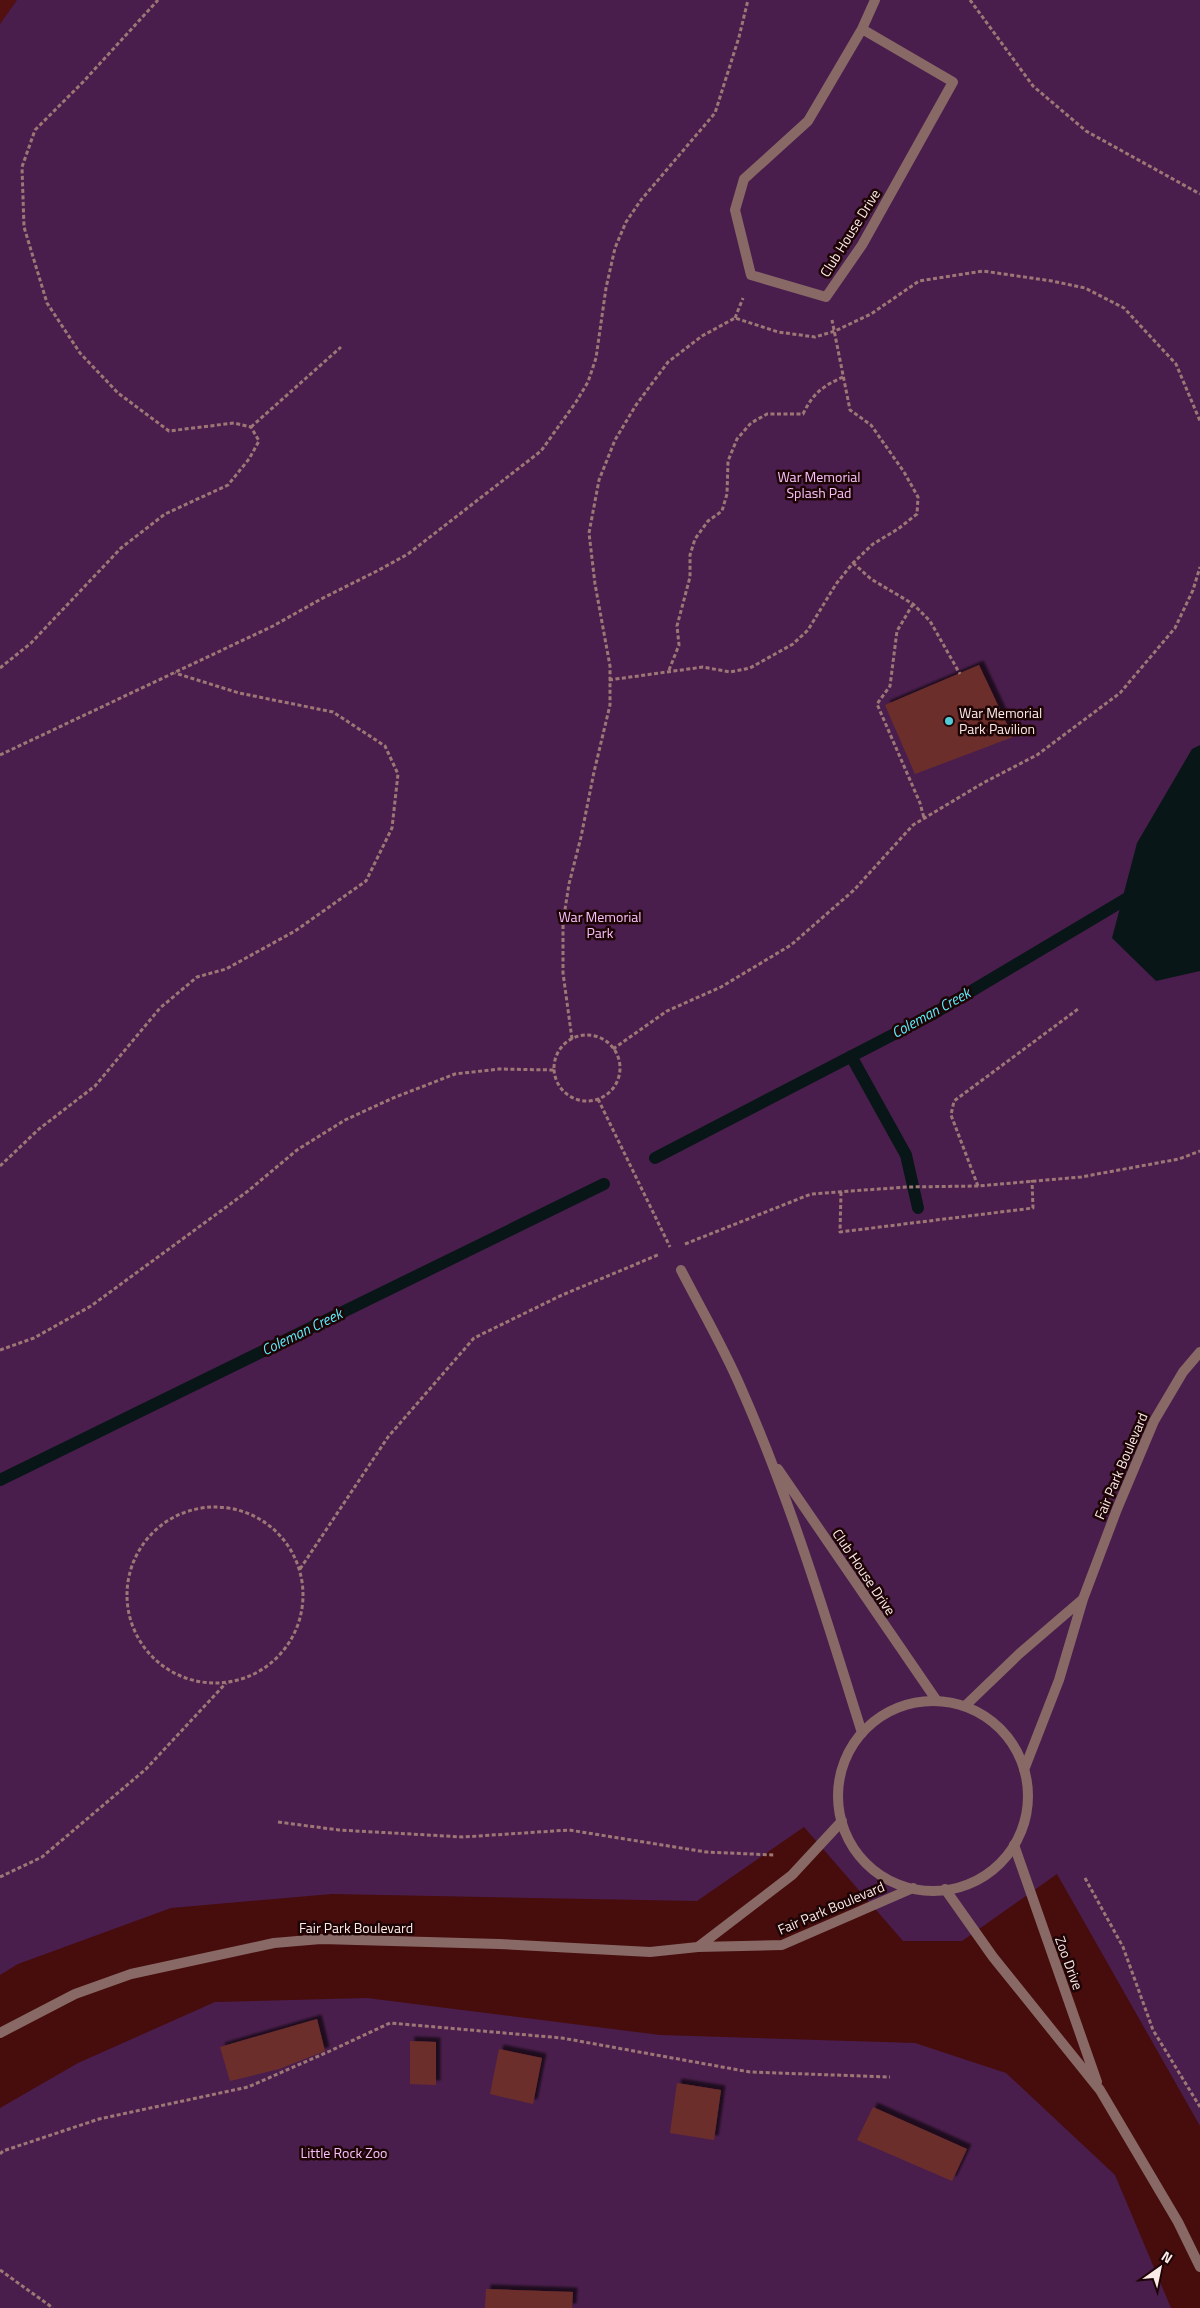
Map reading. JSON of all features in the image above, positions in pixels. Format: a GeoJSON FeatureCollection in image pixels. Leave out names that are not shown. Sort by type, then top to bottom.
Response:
{"type":"FeatureCollection","features":[{"type":"Feature","properties":{"kind":"street","name":"Club House Drive"},"geometry":{"type":"LineString","coordinates":[[862,29],[953,82],[862,245],[826,297],[751,275],[736,210],[744,179],[808,121],[862,29],[875,0]]}},
{"type":"Feature","properties":{"kind":"street","name":"Club House Drive"},"geometry":{"type":"LineString","coordinates":[[681,1270],[741,1386],[770,1458],[837,1653],[862,1733]]}},
{"type":"Feature","properties":{"kind":"street","name":"Fair Park Boulevard"},"geometry":{"type":"LineString","coordinates":[[1024,1770],[1059,1680],[1083,1599],[1116,1510],[1154,1421],[1184,1372],[1200,1352]]}},
{"type":"Feature","properties":{"kind":"street","name":"Club House Drive"},"geometry":{"type":"LineString","coordinates":[[770,1458],[937,1701]]}},
{"type":"Feature","properties":{"kind":"street","name":"Fair Park Boulevard"},"geometry":{"type":"LineString","coordinates":[[965,1706],[1019,1654],[1083,1599]]}},
{"type":"Feature","properties":{"kind":"street","name":"Fair Park Boulevard"},"geometry":{"type":"LineString","coordinates":[[937,1701],[965,1706],[994,1722],[1014,1745],[1024,1770],[1028,1803],[1021,1833],[1005,1859],[982,1878],[953,1889],[923,1890],[893,1882],[868,1866],[849,1842],[838,1810],[839,1778],[850,1747],[872,1722],[900,1706],[937,1701]]}},
{"type":"Feature","properties":{"kind":"street"},"geometry":{"type":"LineString","coordinates":[[698,1947],[792,1875],[842,1821]]}},
{"type":"Feature","properties":{"kind":"street","name":"Zoo Drive"},"geometry":{"type":"LineString","coordinates":[[1014,1845],[1100,2090]]}},
{"type":"Feature","properties":{"kind":"street","name":"Fair Park Boulevard"},"geometry":{"type":"LineString","coordinates":[[0,2034],[75,1994],[131,1974],[274,1943],[321,1939],[499,1944],[650,1952],[698,1947],[782,1945],[913,1888]]}},
{"type":"Feature","properties":{"kind":"street","name":"Zoo Drive"},"geometry":{"type":"LineString","coordinates":[[945,1889],[993,1957],[1100,2090],[1178,2222],[1200,2267]]}},
{"type":"Feature","properties":{"kind":"path"},"geometry":{"type":"LineString","coordinates":[[0,668],[31,643],[121,548],[165,514],[228,485],[249,458],[259,441],[251,427],[234,422],[169,431],[118,393],[80,353],[47,302],[24,227],[22,167],[35,130],[83,82],[158,0]]}},
{"type":"Feature","properties":{"kind":"path"},"geometry":{"type":"LineString","coordinates":[[0,756],[273,626],[408,554],[541,451],[588,382],[596,358],[606,288],[615,248],[626,222],[642,200],[715,113],[739,37],[748,0]]}},
{"type":"Feature","properties":{"kind":"path"},"geometry":{"type":"LineString","coordinates":[[970,0],[1033,86],[1086,131],[1200,194]]}},
{"type":"Feature","properties":{"kind":"path"},"geometry":{"type":"LineString","coordinates":[[572,1039],[563,973],[563,922],[569,884],[582,837],[594,772],[610,705],[610,666],[595,584],[589,533],[599,480],[614,440],[636,405],[668,362],[702,336],[735,318],[778,332],[815,337],[835,332],[871,314],[919,281],[983,271],[1085,288],[1124,308],[1176,364],[1200,421]]}},
{"type":"Feature","properties":{"kind":"path"},"geometry":{"type":"LineString","coordinates":[[610,680],[669,670],[703,667],[730,672],[750,668],[793,644],[808,630],[836,584],[853,563],[872,544],[898,529],[917,514],[918,497],[889,449],[871,425],[850,410],[835,332]]}},
{"type":"Feature","properties":{"kind":"path"},"geometry":{"type":"LineString","coordinates":[[251,427],[341,347]]}},
{"type":"Feature","properties":{"kind":"path"},"geometry":{"type":"LineString","coordinates":[[669,670],[679,645],[677,626],[690,577],[690,555],[695,539],[708,521],[722,511],[727,494],[728,461],[737,439],[750,423],[767,414],[803,414],[809,402],[823,386],[843,376]]}},
{"type":"Feature","properties":{"kind":"path"},"geometry":{"type":"LineString","coordinates":[[853,563],[871,579],[913,604],[930,621],[960,674]]}},
{"type":"Feature","properties":{"kind":"path"},"geometry":{"type":"LineString","coordinates":[[613,1049],[667,1011],[722,987],[791,945],[854,890],[913,825],[983,783],[1037,755],[1120,693],[1175,628],[1193,590],[1200,567]]}},
{"type":"Feature","properties":{"kind":"path"},"geometry":{"type":"LineString","coordinates":[[913,604],[897,631],[890,686],[877,704],[920,803],[924,818]]}},
{"type":"Feature","properties":{"kind":"path"},"geometry":{"type":"LineString","coordinates":[[0,1166],[39,1129],[96,1086],[160,1008],[197,977],[226,969],[295,931],[366,881],[392,828],[398,774],[385,746],[333,712],[239,693],[175,673]]}},
{"type":"Feature","properties":{"kind":"path"},"geometry":{"type":"LineString","coordinates":[[978,1186],[951,1115],[954,1101],[1078,1009]]}},
{"type":"Feature","properties":{"kind":"path"},"geometry":{"type":"LineString","coordinates":[[582,1035],[602,1039],[613,1049],[620,1064],[616,1084],[610,1092],[591,1101],[579,1100],[569,1096],[560,1088],[555,1078],[554,1070],[556,1055],[562,1046],[582,1035]]}},
{"type":"Feature","properties":{"kind":"path"},"geometry":{"type":"LineString","coordinates":[[0,1350],[34,1338],[91,1306],[248,1191],[297,1150],[346,1120],[393,1098],[455,1074],[499,1069],[554,1070]]}},
{"type":"Feature","properties":{"kind":"path"},"geometry":{"type":"LineString","coordinates":[[598,1099],[671,1249]]}},
{"type":"Feature","properties":{"kind":"path"},"geometry":{"type":"LineString","coordinates":[[300,1569],[388,1437],[474,1338],[560,1296],[671,1249],[811,1194],[906,1187],[978,1186],[1032,1180],[1081,1178],[1179,1159],[1200,1151]]}},
{"type":"Feature","properties":{"kind":"path"},"geometry":{"type":"LineString","coordinates":[[841,1192],[840,1232],[1033,1208],[1032,1180]]}},
{"type":"Feature","properties":{"kind":"path"},"geometry":{"type":"LineString","coordinates":[[218,1506],[239,1509],[260,1518],[277,1531],[291,1548],[300,1569],[304,1591],[302,1612],[291,1640],[283,1652],[267,1667],[248,1677],[226,1682],[204,1683],[184,1678],[166,1668],[150,1654],[138,1638],[130,1618],[126,1598],[128,1577],[134,1557],[145,1540],[160,1525],[171,1518],[197,1508],[218,1506]]}},
{"type":"Feature","properties":{"kind":"path"},"geometry":{"type":"LineString","coordinates":[[0,1877],[42,1857],[146,1770],[226,1682]]}},
{"type":"Feature","properties":{"kind":"path"},"geometry":{"type":"LineString","coordinates":[[278,1822],[339,1830],[463,1837],[569,1830],[706,1852],[779,1855]]}},
{"type":"Feature","properties":{"kind":"path"},"geometry":{"type":"LineString","coordinates":[[1085,1878],[1123,1947],[1153,2030],[1200,2107]]}},
{"type":"Feature","properties":{"kind":"path"},"geometry":{"type":"LineString","coordinates":[[0,2154],[2,2150],[98,2119],[248,2087],[330,2052],[390,2023],[562,2038],[750,2072],[890,2078]]}},
{"type":"Feature","properties":{"kind":"path"},"geometry":{"type":"LineString","coordinates":[[0,2270],[53,2308]]}},
{"type":"Feature","properties":{"kind":"shaded area"},"geometry":{"type":"Polygon","coordinates":[[[0,0],[17,0],[0,24],[0,0]]]}},
{"type":"Feature","properties":{"kind":"shaded area"},"geometry":{"type":"Polygon","coordinates":[[[1200,745],[1200,971],[1156,981],[1112,938],[1137,843],[1192,749],[1200,745]]]}},
{"type":"Feature","properties":{"kind":"green space","name":"War Memorial Park"},"geometry":{"type":"Polygon","coordinates":[[[17,0],[1200,0],[1200,2126],[1057,1874],[962,1941],[903,1941],[804,1827],[697,1901],[332,1894],[171,1908],[18,1964],[0,1975],[0,24],[17,0]]]}},
{"type":"Feature","properties":{"kind":"green space","name":"Little Rock Zoo"},"geometry":{"type":"Polygon","coordinates":[[[367,1998],[660,2035],[915,2043],[1006,2073],[1115,2175],[1171,2308],[0,2308],[0,2108],[78,2063],[215,2002],[367,1998]]]}},
{"type":"Feature","properties":{"kind":"building","name":"War Memorial Park Pavilion"},"geometry":{"type":"Polygon","coordinates":[[[979,665],[1013,737],[915,774],[885,705],[979,665]]]}},
{"type":"Feature","properties":{"kind":"building"},"geometry":{"type":"Polygon","coordinates":[[[317,2019],[325,2051],[279,2069],[230,2081],[220,2047],[317,2019]]]}},
{"type":"Feature","properties":{"kind":"building"},"geometry":{"type":"Polygon","coordinates":[[[410,2041],[436,2042],[436,2085],[410,2084],[410,2041]]]}},
{"type":"Feature","properties":{"kind":"building"},"geometry":{"type":"Polygon","coordinates":[[[499,2049],[542,2058],[533,2104],[490,2094],[499,2049]]]}},
{"type":"Feature","properties":{"kind":"building"},"geometry":{"type":"Polygon","coordinates":[[[677,2083],[721,2090],[714,2140],[670,2133],[677,2083]]]}},
{"type":"Feature","properties":{"kind":"building"},"geometry":{"type":"Polygon","coordinates":[[[873,2107],[967,2149],[952,2181],[857,2140],[873,2107]]]}},
{"type":"Feature","properties":{"kind":"building"},"geometry":{"type":"Polygon","coordinates":[[[486,2289],[573,2292],[572,2308],[485,2308],[486,2289]]]}},
{"type":"Feature","properties":{"kind":"waterway","name":"Coleman Creek"},"geometry":{"type":"LineString","coordinates":[[655,1158],[933,1014],[1136,893]]}},
{"type":"Feature","properties":{"kind":"waterway"},"geometry":{"type":"LineString","coordinates":[[851,1056],[906,1155],[918,1208]]}},
{"type":"Feature","properties":{"kind":"waterway","name":"Coleman Creek"},"geometry":{"type":"LineString","coordinates":[[0,1480],[604,1184]]}},
{"type":"Feature","properties":{"kind":"place","name":"War Memorial Park Pavilion"},"geometry":{"type":"Point","coordinates":[949,721]}},
{"type":"Feature","properties":{"kind":"park label","name":"War Memorial Splash Pad"},"geometry":{"type":"Point","coordinates":[819,486]}}]}
